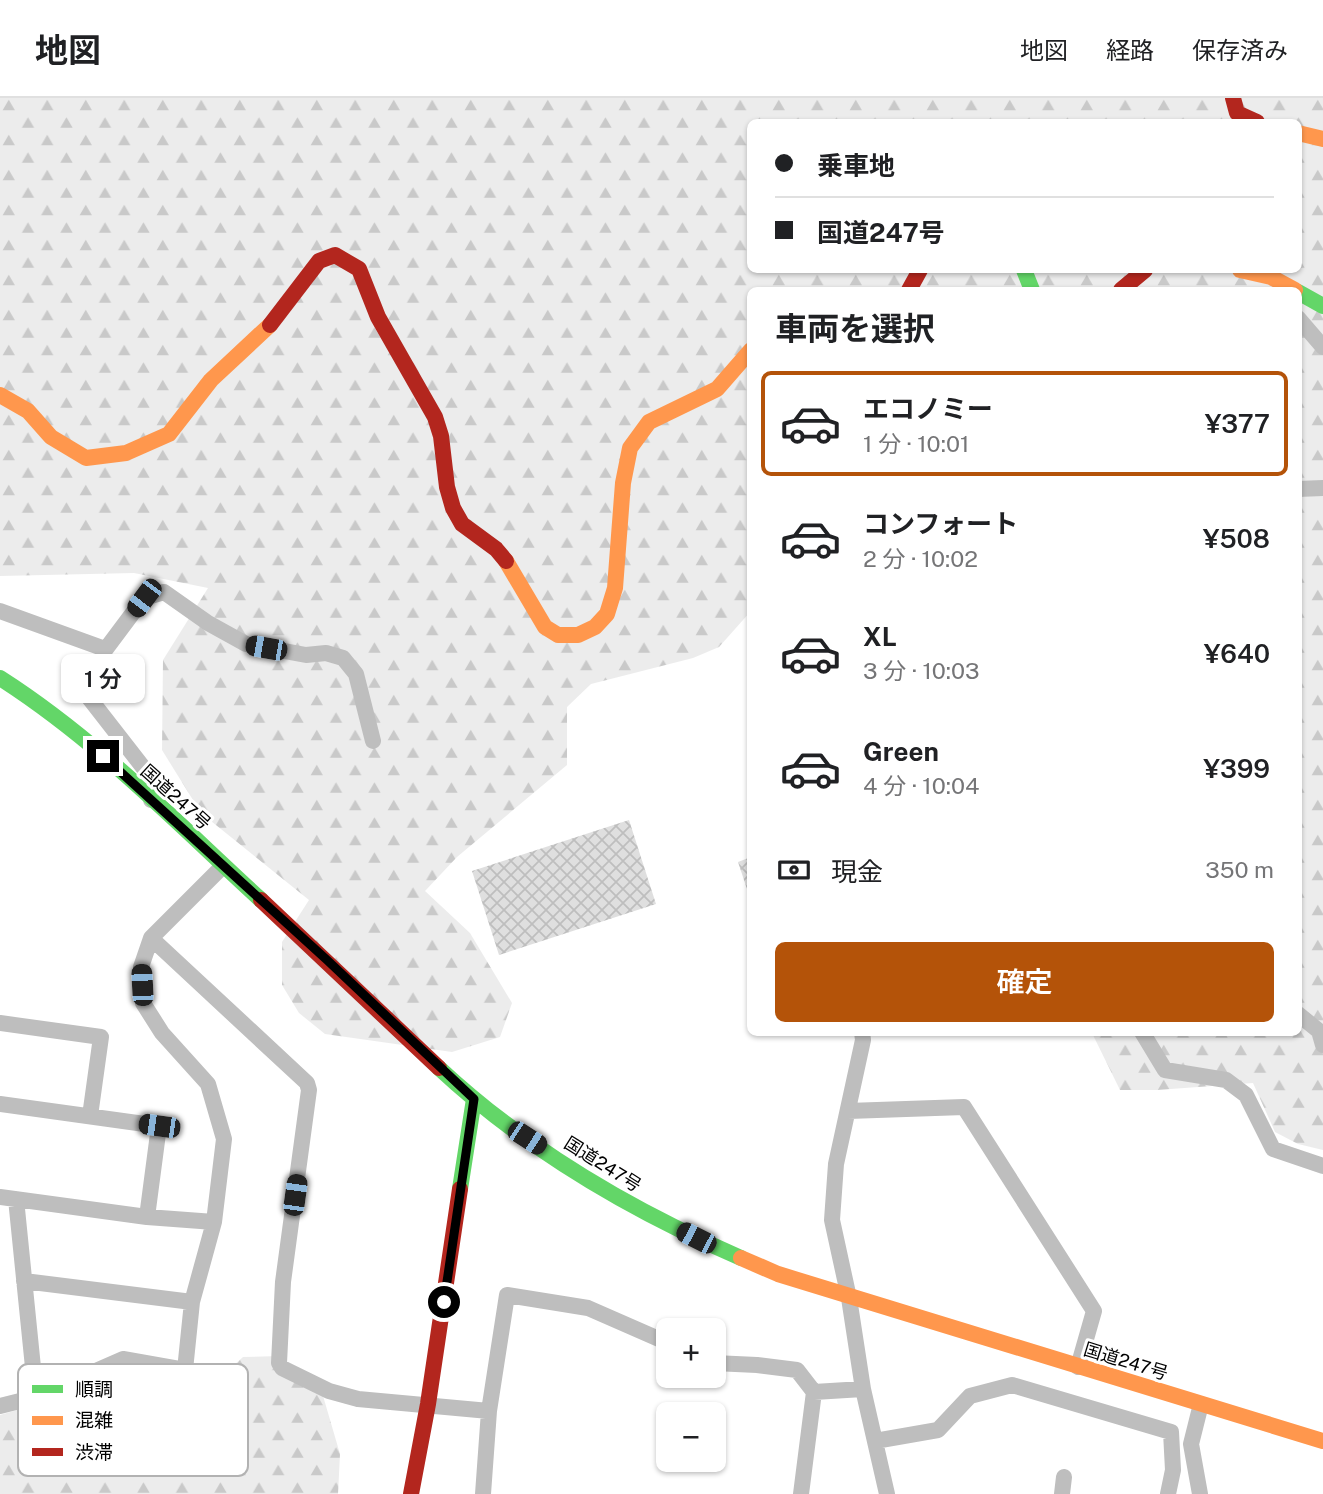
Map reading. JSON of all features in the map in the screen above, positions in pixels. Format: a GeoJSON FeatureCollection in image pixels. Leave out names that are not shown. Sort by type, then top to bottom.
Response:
{"type":"FeatureCollection","features":[{"type":"Feature","properties":{"kind":"main road"},"geometry":{"type":"LineString","coordinates":[[1233,98],[1237,113],[1250,119]]}},
{"type":"Feature","properties":{"kind":"main road"},"geometry":{"type":"LineString","coordinates":[[1302,135],[1323,139]]}},
{"type":"Feature","properties":{"kind":"main road"},"geometry":{"type":"LineString","coordinates":[[0,396],[28,411],[51,438],[86,458],[126,453],[169,434],[211,380],[274,322],[319,261],[335,255],[359,269],[378,317],[435,417],[441,436],[447,487],[453,508],[462,524],[496,549],[511,567],[545,627],[558,635],[578,635],[596,627],[607,614],[615,588],[623,483],[630,448],[649,422],[718,390],[747,355]]}},
{"type":"Feature","properties":{"kind":"main road"},"geometry":{"type":"LineString","coordinates":[[1125,287],[1141,273]]}},
{"type":"Feature","properties":{"kind":"main road"},"geometry":{"type":"LineString","coordinates":[[1248,273],[1275,284]]}},
{"type":"Feature","properties":{"kind":"main road"},"geometry":{"type":"LineString","coordinates":[[1302,294],[1323,306]]}},
{"type":"Feature","properties":{"kind":"main road","name":"国道247号"},"geometry":{"type":"LineString","coordinates":[[0,678],[37,699],[87,741],[327,960],[474,1099],[527,1138],[626,1203],[719,1250],[778,1274],[849,1298],[1323,1441]]}},
{"type":"Feature","properties":{"kind":"main road"},"geometry":{"type":"LineString","coordinates":[[408,1494],[428,1404],[474,1099]]}},
{"type":"Feature","properties":{"kind":"street"},"geometry":{"type":"LineString","coordinates":[[1302,323],[1323,347]]}},
{"type":"Feature","properties":{"kind":"street"},"geometry":{"type":"LineString","coordinates":[[1302,489],[1323,488]]}},
{"type":"Feature","properties":{"kind":"street"},"geometry":{"type":"LineString","coordinates":[[151,800],[160,789],[79,684],[144,598],[164,592],[246,645],[306,655],[326,653],[343,658],[356,674],[373,741]]}},
{"type":"Feature","properties":{"kind":"street"},"geometry":{"type":"LineString","coordinates":[[0,611],[106,649]]}},
{"type":"Feature","properties":{"kind":"street"},"geometry":{"type":"LineString","coordinates":[[186,1364],[192,1303],[214,1222],[224,1139],[208,1084],[162,1033],[143,1003],[141,967],[151,938],[223,866]]}},
{"type":"Feature","properties":{"kind":"street"},"geometry":{"type":"LineString","coordinates":[[151,938],[307,1083],[309,1090],[283,1282],[279,1363],[282,1368],[329,1391],[358,1399],[489,1411]]}},
{"type":"Feature","properties":{"kind":"street"},"geometry":{"type":"LineString","coordinates":[[1302,1017],[1319,1031],[1323,1045]]}},
{"type":"Feature","properties":{"kind":"street"},"geometry":{"type":"LineString","coordinates":[[0,1023],[100,1037],[90,1116]]}},
{"type":"Feature","properties":{"kind":"street"},"geometry":{"type":"LineString","coordinates":[[862,1036],[836,1164],[832,1220],[849,1298],[863,1390],[887,1494]]}},
{"type":"Feature","properties":{"kind":"street"},"geometry":{"type":"LineString","coordinates":[[1144,1036],[1165,1070],[1226,1080],[1246,1095],[1272,1149],[1323,1166]]}},
{"type":"Feature","properties":{"kind":"street"},"geometry":{"type":"LineString","coordinates":[[0,1104],[159,1126],[147,1217]]}},
{"type":"Feature","properties":{"kind":"street"},"geometry":{"type":"LineString","coordinates":[[848,1111],[964,1107],[1094,1311],[1078,1367]]}},
{"type":"Feature","properties":{"kind":"street"},"geometry":{"type":"LineString","coordinates":[[33,1364],[24,1282],[8,1198],[147,1217],[214,1222]]}},
{"type":"Feature","properties":{"kind":"street"},"geometry":{"type":"LineString","coordinates":[[24,1282],[192,1303]]}},
{"type":"Feature","properties":{"kind":"street"},"geometry":{"type":"LineString","coordinates":[[483,1494],[489,1411],[507,1295],[588,1308],[656,1338]]}},
{"type":"Feature","properties":{"kind":"street"},"geometry":{"type":"LineString","coordinates":[[112,1364],[123,1359],[151,1364]]}},
{"type":"Feature","properties":{"kind":"street"},"geometry":{"type":"LineString","coordinates":[[726,1364],[797,1370],[814,1392],[801,1494]]}},
{"type":"Feature","properties":{"kind":"street"},"geometry":{"type":"LineString","coordinates":[[875,1441],[938,1430],[970,1396],[1012,1385],[1171,1432],[1173,1470],[1168,1494]]}},
{"type":"Feature","properties":{"kind":"street"},"geometry":{"type":"LineString","coordinates":[[814,1392],[863,1390]]}},
{"type":"Feature","properties":{"kind":"street"},"geometry":{"type":"LineString","coordinates":[[0,1406],[18,1402]]}},
{"type":"Feature","properties":{"kind":"street"},"geometry":{"type":"LineString","coordinates":[[1200,1494],[1191,1444],[1202,1404]]}},
{"type":"Feature","properties":{"kind":"street"},"geometry":{"type":"LineString","coordinates":[[414,1468],[417,1494]]}},
{"type":"Feature","properties":{"kind":"street"},"geometry":{"type":"LineString","coordinates":[[1062,1494],[1064,1477]]}},
{"type":"Feature","properties":{"kind":"green space"},"geometry":{"type":"Polygon","coordinates":[[[0,98],[1323,98],[1323,1150],[1298,1144],[1275,1132],[1253,1083],[1120,1090],[1093,1036],[1302,1036],[1302,287],[747,287],[747,616],[719,647],[693,658],[591,684],[567,707],[567,765],[457,857],[425,891],[470,933],[512,1003],[500,1037],[452,1052],[325,1034],[299,1013],[282,985],[282,942],[309,900],[201,813],[162,750],[163,660],[208,588],[134,573],[0,576],[0,98]]]}},
{"type":"Feature","properties":{"kind":"green space"},"geometry":{"type":"Polygon","coordinates":[[[280,1356],[321,1389],[340,1454],[338,1494],[0,1494],[0,1415],[18,1410],[18,1476],[248,1476],[248,1364],[235,1364],[243,1357],[280,1356]]]}},
{"type":"Feature","properties":{"kind":"building"},"geometry":{"type":"Polygon","coordinates":[[[629,820],[656,904],[499,955],[472,871],[629,820]]]}},
{"type":"Feature","properties":{"kind":"building"},"geometry":{"type":"Polygon","coordinates":[[[747,859],[747,889],[738,862],[747,859]]]}},
{"type":"Feature","properties":{"kind":"traffic: fast"},"geometry":{"type":"LineString","coordinates":[[1025,273],[1031,287]]}},
{"type":"Feature","properties":{"kind":"traffic: fast"},"geometry":{"type":"LineString","coordinates":[[1302,294],[1323,306]]}},
{"type":"Feature","properties":{"kind":"traffic: fast"},"geometry":{"type":"LineString","coordinates":[[0,678],[36,702],[103,755],[261,900]]}},
{"type":"Feature","properties":{"kind":"traffic: fast"},"geometry":{"type":"LineString","coordinates":[[439,1068],[508,1125],[582,1176],[660,1220],[741,1258]]}},
{"type":"Feature","properties":{"kind":"traffic: fast"},"geometry":{"type":"LineString","coordinates":[[460,1189],[474,1099]]}},
{"type":"Feature","properties":{"kind":"traffic: slow"},"geometry":{"type":"LineString","coordinates":[[1302,134],[1323,139]]}},
{"type":"Feature","properties":{"kind":"traffic: slow"},"geometry":{"type":"LineString","coordinates":[[1253,273],[1271,277],[1289,287]]}},
{"type":"Feature","properties":{"kind":"traffic: slow"},"geometry":{"type":"LineString","coordinates":[[0,395],[28,411],[51,437],[86,458],[126,453],[169,434],[211,380],[270,325]]}},
{"type":"Feature","properties":{"kind":"traffic: slow"},"geometry":{"type":"LineString","coordinates":[[506,561],[545,627],[558,635],[578,635],[595,627],[607,614],[615,588],[623,483],[630,448],[649,422],[717,389],[747,355]]}},
{"type":"Feature","properties":{"kind":"traffic: slow"},"geometry":{"type":"LineString","coordinates":[[741,1258],[778,1274],[1323,1441]]}},
{"type":"Feature","properties":{"kind":"traffic: jam"},"geometry":{"type":"LineString","coordinates":[[1233,98],[1237,113],[1250,119]]}},
{"type":"Feature","properties":{"kind":"traffic: jam"},"geometry":{"type":"LineString","coordinates":[[270,325],[319,261],[335,255],[359,269],[378,317],[435,417],[441,436],[447,487],[453,508],[462,524],[496,549],[506,561]]}},
{"type":"Feature","properties":{"kind":"traffic: jam"},"geometry":{"type":"LineString","coordinates":[[911,287],[918,273]]}},
{"type":"Feature","properties":{"kind":"traffic: jam"},"geometry":{"type":"LineString","coordinates":[[1125,287],[1141,273]]}},
{"type":"Feature","properties":{"kind":"traffic: jam"},"geometry":{"type":"LineString","coordinates":[[261,900],[439,1068]]}},
{"type":"Feature","properties":{"kind":"traffic: jam"},"geometry":{"type":"LineString","coordinates":[[411,1494],[428,1404],[460,1189]]}},
{"type":"Feature","properties":{"kind":"route"},"geometry":{"type":"LineString","coordinates":[[103,756],[327,960],[474,1099],[444,1302]]}}]}
